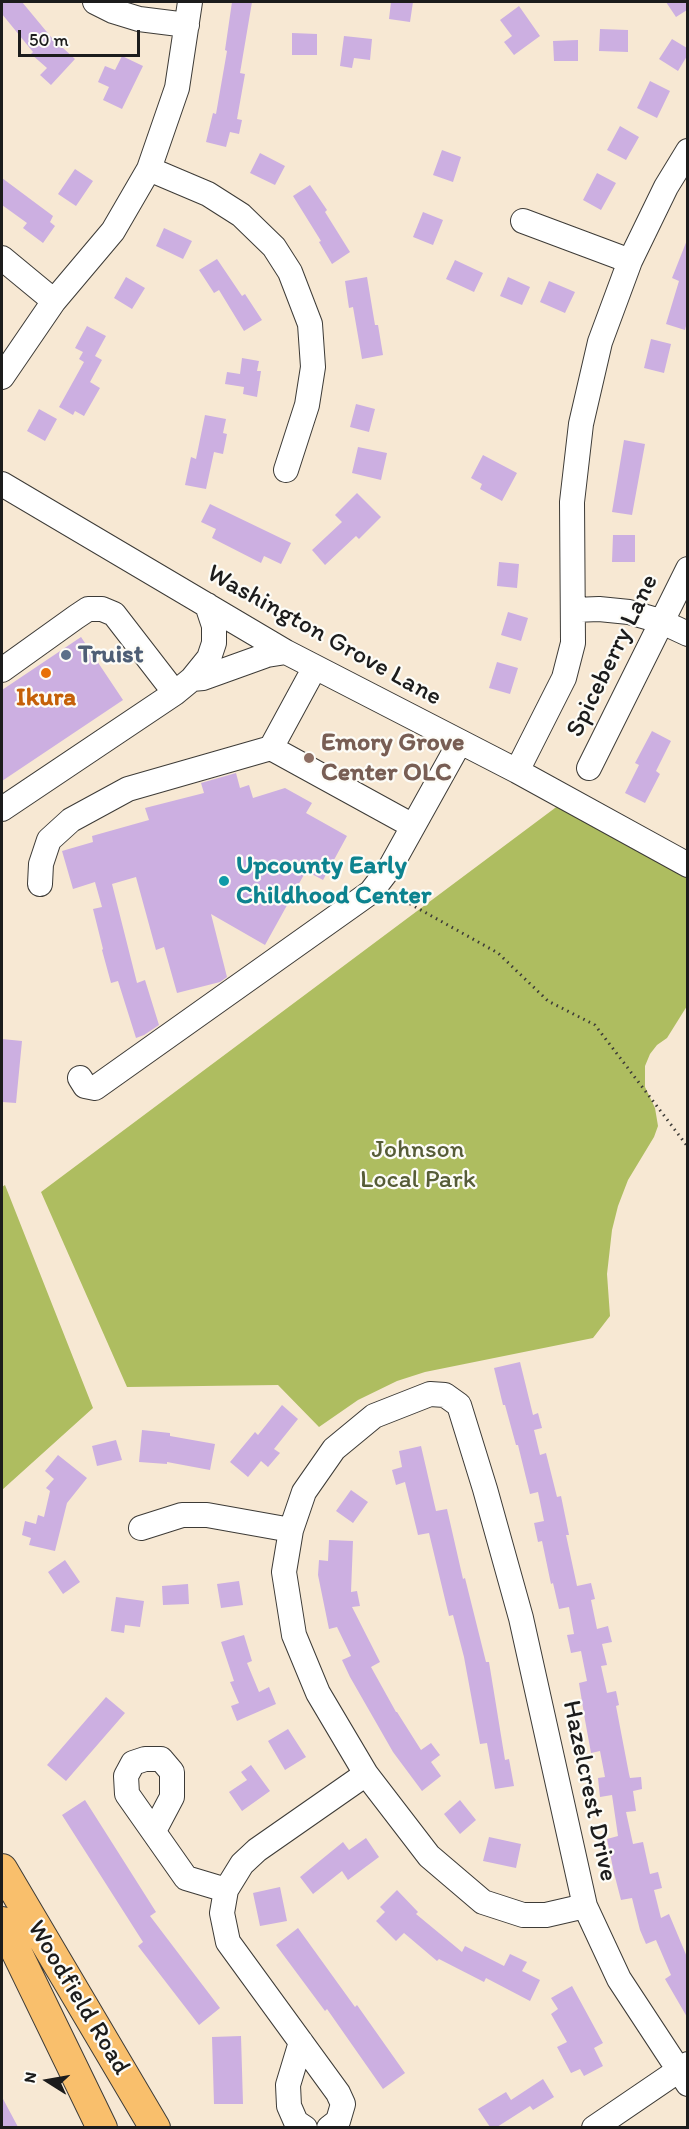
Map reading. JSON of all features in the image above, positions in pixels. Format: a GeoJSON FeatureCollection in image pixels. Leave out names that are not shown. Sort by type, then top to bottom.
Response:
{"type":"FeatureCollection","features":[{"type":"Feature","properties":{"kind":"main road","name":"Woodfield Road"},"geometry":{"type":"LineString","coordinates":[[2,1869],[155,2127]]}},
{"type":"Feature","properties":{"kind":"main road","name":"Woodfield Road"},"geometry":{"type":"LineString","coordinates":[[2,1922],[102,2127]]}},
{"type":"Feature","properties":{"kind":"street"},"geometry":{"type":"LineString","coordinates":[[2,377],[54,301],[113,231],[149,170],[177,87],[189,13],[139,19],[113,12],[95,2]]}},
{"type":"Feature","properties":{"kind":"street"},"geometry":{"type":"LineString","coordinates":[[517,771],[564,678],[573,642],[572,502],[581,424],[600,342],[630,261],[666,187],[687,151]]}},
{"type":"Feature","properties":{"kind":"street"},"geometry":{"type":"LineString","coordinates":[[149,170],[208,194],[241,215],[274,248],[290,272],[310,324],[313,367],[307,405],[286,470]]}},
{"type":"Feature","properties":{"kind":"street"},"geometry":{"type":"LineString","coordinates":[[524,221],[630,261]]}},
{"type":"Feature","properties":{"kind":"street"},"geometry":{"type":"LineString","coordinates":[[2,258],[54,301]]}},
{"type":"Feature","properties":{"kind":"street","name":"Washington Grove Lane"},"geometry":{"type":"LineString","coordinates":[[2,484],[286,652],[517,771],[687,865]]}},
{"type":"Feature","properties":{"kind":"street","name":"Spiceberry Lane"},"geometry":{"type":"LineString","coordinates":[[589,768],[687,569]]}},
{"type":"Feature","properties":{"kind":"street"},"geometry":{"type":"LineString","coordinates":[[183,686],[209,658],[214,643],[214,626],[207,605]]}},
{"type":"Feature","properties":{"kind":"street"},"geometry":{"type":"LineString","coordinates":[[2,670],[88,609],[102,609],[114,614],[183,686]]}},
{"type":"Feature","properties":{"kind":"street"},"geometry":{"type":"LineString","coordinates":[[574,610],[599,609],[629,612],[660,621],[687,634]]}},
{"type":"Feature","properties":{"kind":"street"},"geometry":{"type":"LineString","coordinates":[[2,809],[183,686],[267,655],[286,652]]}},
{"type":"Feature","properties":{"kind":"street"},"geometry":{"type":"LineString","coordinates":[[271,748],[315,667]]}},
{"type":"Feature","properties":{"kind":"street"},"geometry":{"type":"LineString","coordinates":[[80,1078],[85,1086],[94,1088],[371,892],[391,866],[460,742]]}},
{"type":"Feature","properties":{"kind":"street"},"geometry":{"type":"LineString","coordinates":[[40,884],[41,864],[49,840],[71,820],[128,789],[271,748],[413,826]]}},
{"type":"Feature","properties":{"kind":"street","name":"Hazelcrest Drive"},"geometry":{"type":"LineString","coordinates":[[291,1530],[304,1492],[334,1449],[374,1416],[430,1394],[444,1395],[459,1404],[521,1618],[585,1906],[620,1979],[684,2073]]}},
{"type":"Feature","properties":{"kind":"street"},"geometry":{"type":"LineString","coordinates":[[141,1528],[182,1515],[207,1515],[291,1530],[284,1572],[294,1635],[318,1693],[366,1774],[429,1856],[483,1902],[524,1915],[546,1915],[585,1906]]}},
{"type":"Feature","properties":{"kind":"street"},"geometry":{"type":"LineString","coordinates":[[329,2127],[338,2121],[343,2104],[338,2093],[228,1942],[222,1913],[226,1890],[242,1864],[257,1850],[366,1774]]}},
{"type":"Feature","properties":{"kind":"street"},"geometry":{"type":"LineString","coordinates":[[154,1831],[186,1878],[226,1890]]}},
{"type":"Feature","properties":{"kind":"street"},"geometry":{"type":"LineString","coordinates":[[301,2042],[288,2085],[289,2106],[296,2122],[305,2127]]}},
{"type":"Feature","properties":{"kind":"street"},"geometry":{"type":"LineString","coordinates":[[594,2127],[684,2073]]}},
{"type":"Feature","properties":{"kind":"path"},"geometry":{"type":"LineString","coordinates":[[376,885],[498,953],[548,1001],[595,1025],[687,1147]]}},
{"type":"Feature","properties":{"kind":"green space","name":"Johnson Local Park"},"geometry":{"type":"Polygon","coordinates":[[[559,805],[687,871],[687,1006],[667,1038],[650,1054],[645,1066],[645,1087],[655,1108],[658,1126],[654,1137],[628,1180],[618,1206],[612,1230],[607,1274],[610,1316],[593,1338],[425,1372],[397,1381],[358,1400],[319,1427],[278,1385],[127,1387],[41,1192],[559,805]]]}},
{"type":"Feature","properties":{"kind":"green space"},"geometry":{"type":"Polygon","coordinates":[[[5,1185],[93,1408],[2,1490],[2,1187],[5,1185]]]}},
{"type":"Feature","properties":{"kind":"building"},"geometry":{"type":"Polygon","coordinates":[[[2,2],[22,2],[51,37],[75,59],[51,85],[40,75],[47,68],[31,54],[33,52],[2,14],[2,2]]]}},
{"type":"Feature","properties":{"kind":"building"},"geometry":{"type":"Polygon","coordinates":[[[232,2],[252,2],[240,73],[245,74],[237,119],[242,120],[239,134],[230,132],[226,147],[206,142],[213,113],[216,114],[227,51],[225,50],[232,2]]]}},
{"type":"Feature","properties":{"kind":"building"},"geometry":{"type":"Polygon","coordinates":[[[391,2],[413,2],[410,22],[389,19],[391,2]]]}},
{"type":"Feature","properties":{"kind":"building"},"geometry":{"type":"Polygon","coordinates":[[[666,2],[687,2],[687,10],[676,17],[666,2]]]}},
{"type":"Feature","properties":{"kind":"building"},"geometry":{"type":"Polygon","coordinates":[[[519,6],[540,36],[514,55],[504,42],[512,36],[500,20],[519,6]]]}},
{"type":"Feature","properties":{"kind":"building"},"geometry":{"type":"Polygon","coordinates":[[[600,29],[628,30],[628,52],[599,51],[600,29]]]}},
{"type":"Feature","properties":{"kind":"building"},"geometry":{"type":"Polygon","coordinates":[[[292,33],[317,34],[317,55],[292,55],[292,33]]]}},
{"type":"Feature","properties":{"kind":"building"},"geometry":{"type":"Polygon","coordinates":[[[344,36],[372,39],[370,60],[354,58],[352,68],[340,66],[344,36]]]}},
{"type":"Feature","properties":{"kind":"building"},"geometry":{"type":"Polygon","coordinates":[[[672,39],[687,48],[687,56],[678,71],[659,59],[672,39]]]}},
{"type":"Feature","properties":{"kind":"building"},"geometry":{"type":"Polygon","coordinates":[[[578,40],[578,61],[554,61],[553,41],[578,40]]]}},
{"type":"Feature","properties":{"kind":"building"},"geometry":{"type":"Polygon","coordinates":[[[122,56],[143,66],[122,109],[103,100],[109,87],[98,82],[105,66],[115,70],[122,56]]]}},
{"type":"Feature","properties":{"kind":"building"},"geometry":{"type":"Polygon","coordinates":[[[650,81],[670,91],[657,118],[637,108],[650,81]]]}},
{"type":"Feature","properties":{"kind":"building"},"geometry":{"type":"Polygon","coordinates":[[[620,126],[639,137],[626,160],[607,150],[620,126]]]}},
{"type":"Feature","properties":{"kind":"building"},"geometry":{"type":"Polygon","coordinates":[[[442,150],[461,157],[453,182],[433,175],[442,150]]]}},
{"type":"Feature","properties":{"kind":"building"},"geometry":{"type":"Polygon","coordinates":[[[260,153],[285,166],[275,185],[250,173],[260,153]]]}},
{"type":"Feature","properties":{"kind":"building"},"geometry":{"type":"Polygon","coordinates":[[[75,169],[93,181],[76,206],[58,194],[75,169]]]}},
{"type":"Feature","properties":{"kind":"building"},"geometry":{"type":"Polygon","coordinates":[[[597,173],[616,183],[601,210],[583,200],[597,173]]]}},
{"type":"Feature","properties":{"kind":"building"},"geometry":{"type":"Polygon","coordinates":[[[2,178],[53,216],[50,222],[55,226],[43,243],[23,228],[27,223],[2,205],[2,178]]]}},
{"type":"Feature","properties":{"kind":"building"},"geometry":{"type":"Polygon","coordinates":[[[310,185],[350,252],[332,264],[319,242],[321,241],[293,196],[310,185]]]}},
{"type":"Feature","properties":{"kind":"building"},"geometry":{"type":"Polygon","coordinates":[[[423,212],[443,220],[433,245],[413,237],[423,212]]]}},
{"type":"Feature","properties":{"kind":"building"},"geometry":{"type":"Polygon","coordinates":[[[164,228],[192,241],[183,259],[156,246],[164,228]]]}},
{"type":"Feature","properties":{"kind":"building"},"geometry":{"type":"Polygon","coordinates":[[[687,240],[687,322],[685,330],[666,324],[679,281],[672,278],[687,240]]]}},
{"type":"Feature","properties":{"kind":"building"},"geometry":{"type":"Polygon","coordinates":[[[217,259],[242,296],[245,294],[262,320],[244,331],[219,290],[214,293],[199,270],[217,259]]]}},
{"type":"Feature","properties":{"kind":"building"},"geometry":{"type":"Polygon","coordinates":[[[455,260],[483,273],[474,292],[446,279],[455,260]]]}},
{"type":"Feature","properties":{"kind":"building"},"geometry":{"type":"Polygon","coordinates":[[[126,277],[145,288],[132,309],[114,298],[126,277]]]}},
{"type":"Feature","properties":{"kind":"building"},"geometry":{"type":"Polygon","coordinates":[[[367,277],[375,325],[378,325],[383,355],[362,359],[353,307],[349,308],[345,281],[367,277]]]}},
{"type":"Feature","properties":{"kind":"building"},"geometry":{"type":"Polygon","coordinates":[[[508,277],[530,287],[522,305],[500,296],[508,277]]]}},
{"type":"Feature","properties":{"kind":"building"},"geometry":{"type":"Polygon","coordinates":[[[549,281],[575,292],[565,313],[540,302],[549,281]]]}},
{"type":"Feature","properties":{"kind":"building"},"geometry":{"type":"Polygon","coordinates":[[[87,326],[106,336],[95,356],[102,360],[90,382],[100,388],[84,416],[75,411],[73,415],[59,407],[84,362],[79,359],[83,352],[75,348],[87,326]]]}},
{"type":"Feature","properties":{"kind":"building"},"geometry":{"type":"Polygon","coordinates":[[[651,339],[671,344],[664,373],[644,368],[651,339]]]}},
{"type":"Feature","properties":{"kind":"building"},"geometry":{"type":"Polygon","coordinates":[[[242,358],[259,361],[257,371],[261,371],[257,397],[243,394],[244,387],[225,384],[227,372],[240,374],[242,358]]]}},
{"type":"Feature","properties":{"kind":"building"},"geometry":{"type":"Polygon","coordinates":[[[356,404],[375,409],[369,432],[350,427],[356,404]]]}},
{"type":"Feature","properties":{"kind":"building"},"geometry":{"type":"Polygon","coordinates":[[[39,409],[57,419],[45,441],[27,431],[39,409]]]}},
{"type":"Feature","properties":{"kind":"building"},"geometry":{"type":"Polygon","coordinates":[[[205,415],[226,419],[223,433],[227,434],[223,454],[214,452],[206,489],[185,485],[191,457],[196,459],[205,415]]]}},
{"type":"Feature","properties":{"kind":"building"},"geometry":{"type":"Polygon","coordinates":[[[624,440],[645,444],[632,515],[612,512],[624,440]]]}},
{"type":"Feature","properties":{"kind":"building"},"geometry":{"type":"Polygon","coordinates":[[[358,447],[387,453],[381,480],[352,473],[358,447]]]}},
{"type":"Feature","properties":{"kind":"building"},"geometry":{"type":"Polygon","coordinates":[[[483,455],[517,473],[502,501],[480,489],[482,484],[471,478],[483,455]]]}},
{"type":"Feature","properties":{"kind":"building"},"geometry":{"type":"Polygon","coordinates":[[[357,493],[381,517],[359,539],[356,536],[325,565],[312,550],[342,522],[335,515],[357,493]]]}},
{"type":"Feature","properties":{"kind":"building"},"geometry":{"type":"Polygon","coordinates":[[[210,504],[291,543],[281,564],[264,556],[261,563],[212,538],[216,529],[201,522],[210,504]]]}},
{"type":"Feature","properties":{"kind":"building"},"geometry":{"type":"Polygon","coordinates":[[[613,535],[635,535],[635,562],[612,562],[613,535]]]}},
{"type":"Feature","properties":{"kind":"building"},"geometry":{"type":"Polygon","coordinates":[[[499,562],[519,564],[517,588],[497,586],[499,562]]]}},
{"type":"Feature","properties":{"kind":"building"},"geometry":{"type":"Polygon","coordinates":[[[508,612],[528,618],[521,641],[501,635],[508,612]]]}},
{"type":"Feature","properties":{"kind":"building"},"geometry":{"type":"Polygon","coordinates":[[[81,637],[123,700],[2,781],[2,690],[81,637]]]}},
{"type":"Feature","properties":{"kind":"building"},"geometry":{"type":"Polygon","coordinates":[[[497,662],[518,668],[510,694],[489,688],[497,662]]]}},
{"type":"Feature","properties":{"kind":"building"},"geometry":{"type":"Polygon","coordinates":[[[652,731],[671,741],[656,771],[660,774],[645,803],[625,793],[639,765],[635,763],[652,731]]]}},
{"type":"Feature","properties":{"kind":"building","name":"Upcounty Early Childhood Center"},"geometry":{"type":"Polygon","coordinates":[[[236,773],[240,788],[249,785],[253,798],[285,788],[312,803],[306,813],[347,836],[323,880],[306,871],[265,945],[211,914],[227,977],[220,982],[177,993],[164,947],[156,950],[136,877],[112,884],[137,983],[145,980],[159,1025],[136,1038],[118,981],[111,983],[102,950],[93,909],[102,907],[95,882],[73,889],[62,851],[93,842],[92,836],[149,820],[145,808],[204,793],[201,783],[236,773]]]}},
{"type":"Feature","properties":{"kind":"building"},"geometry":{"type":"Polygon","coordinates":[[[2,1039],[22,1041],[16,1103],[2,1102],[2,1039]]]}},
{"type":"Feature","properties":{"kind":"building"},"geometry":{"type":"Polygon","coordinates":[[[520,1362],[533,1415],[538,1413],[542,1428],[534,1430],[540,1455],[546,1453],[557,1497],[561,1496],[569,1535],[566,1535],[577,1586],[591,1583],[595,1599],[591,1600],[597,1629],[608,1626],[612,1642],[602,1644],[607,1665],[601,1666],[607,1693],[616,1691],[619,1705],[616,1706],[630,1778],[641,1777],[642,1789],[633,1791],[636,1811],[626,1812],[633,1844],[643,1842],[650,1874],[658,1872],[662,1888],[654,1890],[661,1918],[669,1914],[687,1957],[687,2017],[665,1979],[671,1975],[656,1940],[646,1944],[632,1898],[621,1900],[614,1873],[607,1839],[618,1836],[612,1795],[600,1797],[598,1778],[605,1777],[600,1751],[591,1753],[579,1683],[587,1681],[581,1651],[571,1653],[567,1635],[574,1634],[569,1607],[559,1609],[542,1541],[538,1542],[534,1523],[544,1521],[538,1492],[530,1494],[518,1445],[516,1445],[505,1405],[503,1405],[494,1368],[520,1362]]]}},
{"type":"Feature","properties":{"kind":"building"},"geometry":{"type":"Polygon","coordinates":[[[282,1405],[298,1419],[274,1449],[280,1453],[268,1467],[261,1461],[248,1477],[230,1462],[255,1432],[258,1435],[282,1405]]]}},
{"type":"Feature","properties":{"kind":"building"},"geometry":{"type":"Polygon","coordinates":[[[142,1430],[170,1433],[170,1436],[215,1444],[210,1470],[167,1462],[167,1464],[139,1462],[142,1430]]]}},
{"type":"Feature","properties":{"kind":"building"},"geometry":{"type":"Polygon","coordinates":[[[116,1440],[122,1460],[97,1466],[92,1446],[116,1440]]]}},
{"type":"Feature","properties":{"kind":"building"},"geometry":{"type":"Polygon","coordinates":[[[421,1446],[436,1511],[447,1509],[463,1579],[465,1578],[486,1662],[489,1662],[505,1760],[509,1759],[514,1786],[495,1789],[487,1743],[480,1744],[464,1657],[453,1615],[449,1616],[429,1533],[418,1535],[405,1482],[396,1485],[392,1470],[402,1467],[399,1451],[421,1446]]]}},
{"type":"Feature","properties":{"kind":"building"},"geometry":{"type":"Polygon","coordinates":[[[58,1455],[87,1478],[67,1503],[55,1551],[29,1545],[31,1538],[22,1535],[25,1521],[36,1524],[38,1515],[44,1517],[50,1491],[46,1488],[54,1479],[45,1471],[58,1455]]]}},
{"type":"Feature","properties":{"kind":"building"},"geometry":{"type":"Polygon","coordinates":[[[351,1490],[368,1502],[353,1523],[336,1511],[351,1490]]]}},
{"type":"Feature","properties":{"kind":"building"},"geometry":{"type":"Polygon","coordinates":[[[329,1540],[353,1541],[351,1592],[357,1591],[360,1606],[352,1607],[380,1662],[371,1667],[396,1712],[421,1750],[431,1743],[440,1755],[431,1762],[441,1776],[422,1791],[393,1752],[350,1677],[342,1660],[351,1656],[337,1627],[329,1629],[318,1575],[319,1560],[328,1561],[329,1540]]]}},
{"type":"Feature","properties":{"kind":"building"},"geometry":{"type":"Polygon","coordinates":[[[65,1560],[80,1582],[63,1594],[48,1572],[65,1560]]]}},
{"type":"Feature","properties":{"kind":"building"},"geometry":{"type":"Polygon","coordinates":[[[239,1581],[243,1605],[221,1608],[217,1584],[239,1581]]]}},
{"type":"Feature","properties":{"kind":"building"},"geometry":{"type":"Polygon","coordinates":[[[188,1584],[189,1604],[163,1605],[162,1586],[188,1584]]]}},
{"type":"Feature","properties":{"kind":"building"},"geometry":{"type":"Polygon","coordinates":[[[116,1597],[144,1601],[140,1627],[125,1625],[124,1633],[111,1631],[116,1597]]]}},
{"type":"Feature","properties":{"kind":"building"},"geometry":{"type":"Polygon","coordinates":[[[244,1635],[252,1661],[247,1663],[259,1692],[269,1687],[276,1704],[237,1721],[231,1706],[239,1703],[230,1682],[234,1681],[221,1642],[244,1635]]]}},
{"type":"Feature","properties":{"kind":"building"},"geometry":{"type":"Polygon","coordinates":[[[106,1697],[125,1713],[66,1781],[47,1765],[106,1697]]]}},
{"type":"Feature","properties":{"kind":"building"},"geometry":{"type":"Polygon","coordinates":[[[288,1729],[306,1757],[285,1770],[268,1741],[288,1729]]]}},
{"type":"Feature","properties":{"kind":"building"},"geometry":{"type":"Polygon","coordinates":[[[251,1765],[270,1791],[242,1811],[229,1792],[247,1780],[241,1772],[251,1765]]]}},
{"type":"Feature","properties":{"kind":"building"},"geometry":{"type":"Polygon","coordinates":[[[85,1800],[156,1912],[150,1916],[220,2008],[199,2025],[138,1946],[143,1942],[62,1815],[85,1800]]]}},
{"type":"Feature","properties":{"kind":"building"},"geometry":{"type":"Polygon","coordinates":[[[460,1800],[476,1820],[460,1834],[444,1814],[460,1800]]]}},
{"type":"Feature","properties":{"kind":"building"},"geometry":{"type":"Polygon","coordinates":[[[489,1837],[521,1844],[516,1868],[483,1861],[489,1837]]]}},
{"type":"Feature","properties":{"kind":"building"},"geometry":{"type":"Polygon","coordinates":[[[366,1838],[379,1857],[348,1880],[342,1871],[313,1894],[300,1877],[343,1842],[349,1850],[366,1838]]]}},
{"type":"Feature","properties":{"kind":"building"},"geometry":{"type":"Polygon","coordinates":[[[280,1887],[287,1921],[260,1926],[253,1893],[280,1887]]]}},
{"type":"Feature","properties":{"kind":"building"},"geometry":{"type":"Polygon","coordinates":[[[397,1890],[418,1912],[416,1914],[462,1952],[465,1946],[504,1966],[510,1954],[527,1962],[522,1971],[540,1980],[530,2001],[486,1978],[484,1982],[439,1959],[437,1961],[404,1933],[396,1941],[376,1921],[385,1912],[380,1907],[397,1890]]]}},
{"type":"Feature","properties":{"kind":"building"},"geometry":{"type":"Polygon","coordinates":[[[298,1928],[405,2073],[383,2089],[327,2009],[325,2011],[276,1945],[298,1928]]]}},
{"type":"Feature","properties":{"kind":"building"},"geometry":{"type":"Polygon","coordinates":[[[572,1986],[603,2043],[594,2048],[603,2066],[584,2076],[580,2069],[571,2073],[557,2047],[567,2042],[551,2014],[558,2009],[551,1998],[572,1986]]]}},
{"type":"Feature","properties":{"kind":"building"},"geometry":{"type":"Polygon","coordinates":[[[241,2036],[243,2104],[214,2104],[212,2037],[241,2036]]]}},
{"type":"Feature","properties":{"kind":"building"},"geometry":{"type":"Polygon","coordinates":[[[543,2079],[554,2097],[533,2110],[530,2106],[497,2127],[490,2127],[478,2109],[506,2092],[511,2100],[543,2079]]]}},
{"type":"Feature","properties":{"kind":"building"},"geometry":{"type":"Polygon","coordinates":[[[2,2097],[18,2127],[2,2127],[2,2097]]]}},
{"type":"Feature","properties":{"kind":"place","name":"Truist"},"geometry":{"type":"Point","coordinates":[66,655]}},
{"type":"Feature","properties":{"kind":"place","name":"Ikura"},"geometry":{"type":"Point","coordinates":[46,673]}},
{"type":"Feature","properties":{"kind":"place","name":"Emory Grove Center OLC"},"geometry":{"type":"Point","coordinates":[309,758]}},
{"type":"Feature","properties":{"kind":"place","name":"Upcounty Early Childhood Center"},"geometry":{"type":"Point","coordinates":[224,881]}}]}
